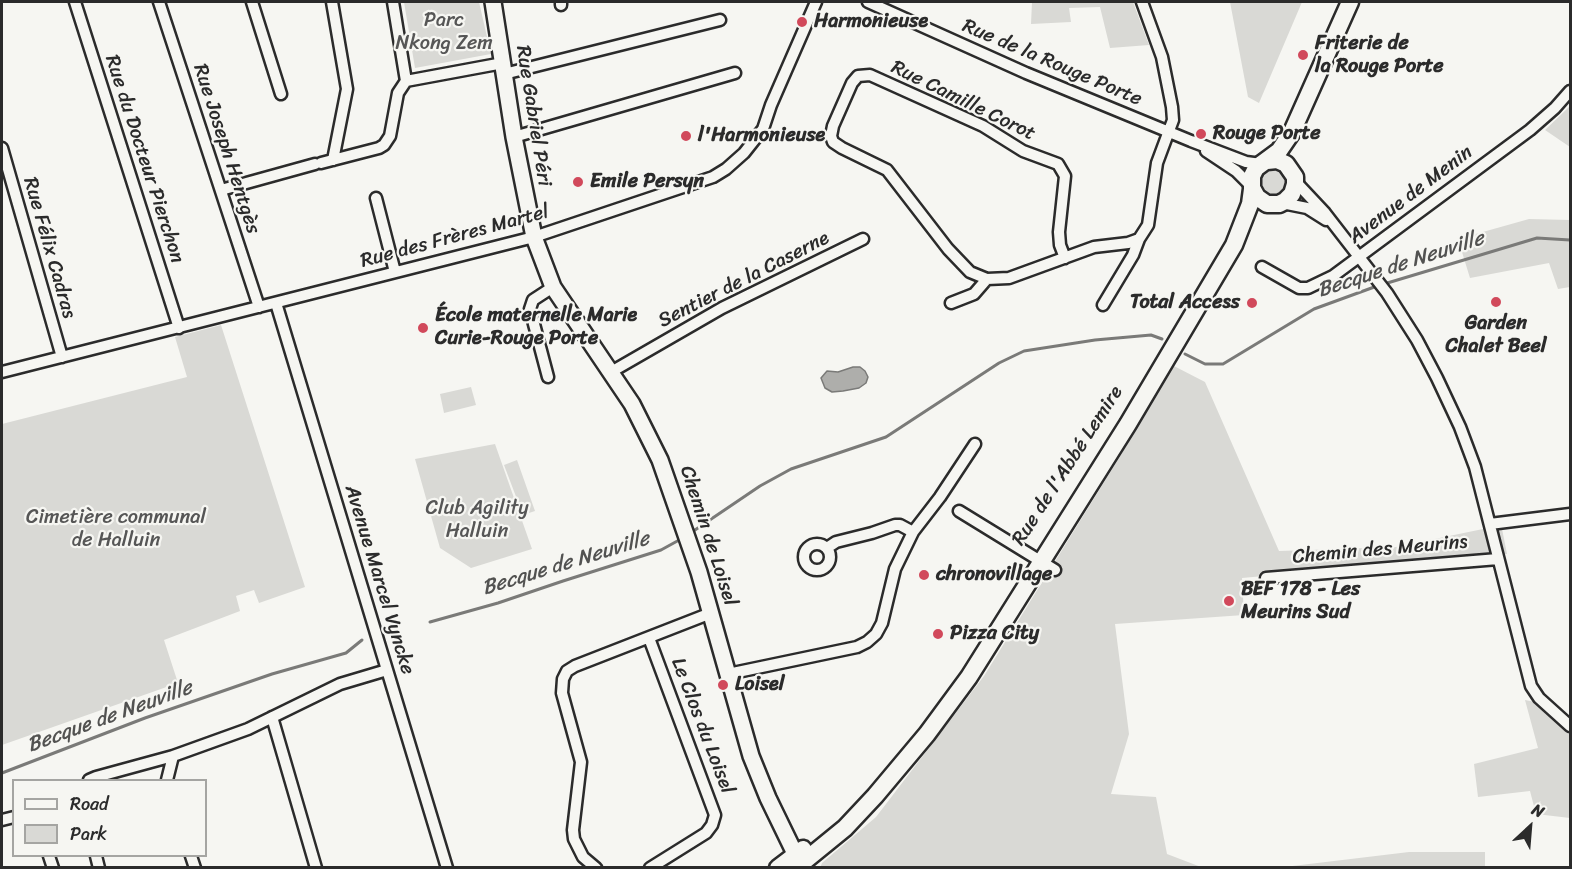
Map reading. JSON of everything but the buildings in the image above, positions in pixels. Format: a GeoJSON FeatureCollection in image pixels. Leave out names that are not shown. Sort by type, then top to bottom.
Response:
{"type":"FeatureCollection","features":[{"type":"Feature","properties":{"kind":"main road","name":"Rue de l'Abbé Lemire"},"geometry":{"type":"LineString","coordinates":[[778,867],[799,863],[856,804],[921,729],[1044,563],[1120,420],[1164,361],[1234,245],[1250,204],[1253,173],[1284,145],[1356,6]]}},
{"type":"Feature","properties":{"kind":"main road","name":"Rue de l'Abbé Lemire"},"geometry":{"type":"LineString","coordinates":[[1234,245],[1292,194],[1296,145],[1356,6]]}},
{"type":"Feature","properties":{"kind":"main road"},"geometry":{"type":"LineString","coordinates":[[1264,162],[1280,161],[1288,166],[1294,176]]}},
{"type":"Feature","properties":{"kind":"main road"},"geometry":{"type":"LineString","coordinates":[[1252,188],[1259,199],[1278,204]]}},
{"type":"Feature","properties":{"kind":"street","name":"Rue du Docteur Pierchon"},"geometry":{"type":"LineString","coordinates":[[75,2],[179,328]]}},
{"type":"Feature","properties":{"kind":"street","name":"Rue Joseph Hentgès"},"geometry":{"type":"LineString","coordinates":[[159,2],[258,308]]}},
{"type":"Feature","properties":{"kind":"street"},"geometry":{"type":"LineString","coordinates":[[252,2],[281,94]]}},
{"type":"Feature","properties":{"kind":"street"},"geometry":{"type":"LineString","coordinates":[[332,2],[347,89],[333,160]]}},
{"type":"Feature","properties":{"kind":"street"},"geometry":{"type":"LineString","coordinates":[[221,190],[379,148],[387,142],[398,93],[406,81],[393,2]]}},
{"type":"Feature","properties":{"kind":"street","name":"Rue Gabriel Péri"},"geometry":{"type":"LineString","coordinates":[[493,2],[514,136],[534,237]]}},
{"type":"Feature","properties":{"kind":"street","name":"Rue des Frères Martel"},"geometry":{"type":"LineString","coordinates":[[3,368],[62,357],[534,237],[721,173],[750,147],[763,129],[771,105],[816,2]]}},
{"type":"Feature","properties":{"kind":"street","name":"Rue de la Rouge Porte"},"geometry":{"type":"LineString","coordinates":[[868,2],[1026,73],[1191,141],[1246,162],[1264,162]]}},
{"type":"Feature","properties":{"kind":"street"},"geometry":{"type":"LineString","coordinates":[[1103,305],[1148,225],[1157,163],[1170,132],[1173,114],[1163,63],[1142,2]]}},
{"type":"Feature","properties":{"kind":"street"},"geometry":{"type":"LineString","coordinates":[[406,81],[504,68],[720,20]]}},
{"type":"Feature","properties":{"kind":"street"},"geometry":{"type":"LineString","coordinates":[[514,136],[735,73]]}},
{"type":"Feature","properties":{"kind":"street","name":"Rue Camille Corot"},"geometry":{"type":"LineString","coordinates":[[987,279],[970,272],[948,249],[887,170],[833,142],[831,130],[852,83],[858,76],[870,75],[983,126],[1023,151],[1058,164],[1065,176],[1059,232],[1060,245],[1065,258]]}},
{"type":"Feature","properties":{"kind":"street","name":"Avenue de Menin"},"geometry":{"type":"LineString","coordinates":[[1262,267],[1299,288],[1308,288],[1333,276],[1530,130],[1556,108],[1570,91]]}},
{"type":"Feature","properties":{"kind":"street","name":"Rue de la Rouge Porte"},"geometry":{"type":"LineString","coordinates":[[1191,141],[1230,167],[1252,188]]}},
{"type":"Feature","properties":{"kind":"street","name":"Rue Félix Cadras"},"geometry":{"type":"LineString","coordinates":[[2,148],[62,357]]}},
{"type":"Feature","properties":{"kind":"street","name":"Chemin des Meurins"},"geometry":{"type":"LineString","coordinates":[[1294,176],[1387,293],[1417,340],[1455,414],[1475,467],[1531,686],[1539,698],[1570,726]]}},
{"type":"Feature","properties":{"kind":"street"},"geometry":{"type":"LineString","coordinates":[[376,198],[395,272]]}},
{"type":"Feature","properties":{"kind":"street","name":"Chemin des Meurins"},"geometry":{"type":"LineString","coordinates":[[1278,204],[1307,208],[1335,227]]}},
{"type":"Feature","properties":{"kind":"street","name":"Chemin de Loisel"},"geometry":{"type":"LineString","coordinates":[[534,237],[553,287],[632,404],[653,443],[691,549],[751,756],[799,863]]}},
{"type":"Feature","properties":{"kind":"street","name":"Sentier de la Caserne"},"geometry":{"type":"LineString","coordinates":[[611,372],[722,308],[863,239]]}},
{"type":"Feature","properties":{"kind":"street"},"geometry":{"type":"LineString","coordinates":[[951,303],[974,294],[987,279],[1009,278],[1101,245],[1128,243],[1139,239]]}},
{"type":"Feature","properties":{"kind":"street"},"geometry":{"type":"LineString","coordinates":[[548,377],[530,309],[533,300],[553,287]]}},
{"type":"Feature","properties":{"kind":"street","name":"Avenue Marcel Vyncke"},"geometry":{"type":"LineString","coordinates":[[276,303],[447,867]]}},
{"type":"Feature","properties":{"kind":"street"},"geometry":{"type":"LineString","coordinates":[[728,674],[857,647],[867,642],[880,628],[895,569],[914,532],[975,444]]}},
{"type":"Feature","properties":{"kind":"street"},"geometry":{"type":"LineString","coordinates":[[959,511],[1044,563]]}},
{"type":"Feature","properties":{"kind":"street"},"geometry":{"type":"LineString","coordinates":[[1490,524],[1570,514]]}},
{"type":"Feature","properties":{"kind":"street"},"geometry":{"type":"LineString","coordinates":[[827,548],[836,542],[895,525],[914,532]]}},
{"type":"Feature","properties":{"kind":"street","name":"Chemin des Meurins"},"geometry":{"type":"LineString","coordinates":[[1266,578],[1498,559]]}},
{"type":"Feature","properties":{"kind":"street"},"geometry":{"type":"LineString","coordinates":[[596,867],[583,857],[574,839],[573,830],[581,762],[562,693],[562,684],[567,671],[711,613]]}},
{"type":"Feature","properties":{"kind":"street","name":"Le Clos du Loisel"},"geometry":{"type":"LineString","coordinates":[[649,638],[715,815],[706,833],[650,867]]}},
{"type":"Feature","properties":{"kind":"street"},"geometry":{"type":"LineString","coordinates":[[92,779],[173,756],[236,734],[340,684],[387,670]]}},
{"type":"Feature","properties":{"kind":"street"},"geometry":{"type":"LineString","coordinates":[[272,717],[316,867]]}},
{"type":"Feature","properties":{"kind":"street"},"geometry":{"type":"LineString","coordinates":[[167,779],[173,756]]}},
{"type":"Feature","properties":{"kind":"green space","name":"Parc Nkong Zem"},"geometry":{"type":"Polygon","coordinates":[[[404,2],[479,2],[491,54],[415,68],[404,2]]]}},
{"type":"Feature","properties":{"kind":"green space"},"geometry":{"type":"Polygon","coordinates":[[[1032,2],[1133,2],[1149,45],[1110,48],[1100,7],[1069,8],[1071,22],[1031,24],[1032,2]]]}},
{"type":"Feature","properties":{"kind":"green space"},"geometry":{"type":"Polygon","coordinates":[[[1230,2],[1302,2],[1259,103],[1248,97],[1230,2]]]}},
{"type":"Feature","properties":{"kind":"green space"},"geometry":{"type":"Polygon","coordinates":[[[1570,106],[1570,147],[1545,130],[1570,106]]]}},
{"type":"Feature","properties":{"kind":"green space"},"geometry":{"type":"Polygon","coordinates":[[[1273,169],[1282,173],[1286,182],[1282,191],[1273,195],[1264,191],[1260,182],[1264,173],[1273,169]]]}},
{"type":"Feature","properties":{"kind":"green space"},"geometry":{"type":"Polygon","coordinates":[[[1529,219],[1570,220],[1570,287],[1558,289],[1549,263],[1470,278],[1458,239],[1529,219]]]}},
{"type":"Feature","properties":{"kind":"green space","name":"Cimetière communal de Halluin"},"geometry":{"type":"Polygon","coordinates":[[[221,325],[305,587],[259,603],[254,590],[236,596],[240,611],[164,640],[178,683],[2,745],[2,424],[187,377],[175,337],[221,325]]]}},
{"type":"Feature","properties":{"kind":"green space"},"geometry":{"type":"Polygon","coordinates":[[[1172,365],[1205,382],[1279,551],[1396,547],[1483,529],[1502,529],[1507,554],[1242,578],[1244,615],[1115,624],[1129,734],[1111,794],[1156,797],[1167,854],[1201,867],[820,868],[822,863],[876,817],[984,676],[1119,458],[1172,365]]]}},
{"type":"Feature","properties":{"kind":"green space"},"geometry":{"type":"Polygon","coordinates":[[[471,387],[476,405],[444,413],[440,394],[471,387]]]}},
{"type":"Feature","properties":{"kind":"green space","name":"Club Agility Halluin"},"geometry":{"type":"Polygon","coordinates":[[[495,444],[532,549],[471,568],[440,548],[415,459],[495,444]]]}},
{"type":"Feature","properties":{"kind":"green space"},"geometry":{"type":"Polygon","coordinates":[[[517,460],[535,511],[523,515],[504,465],[517,460]]]}},
{"type":"Feature","properties":{"kind":"green space"},"geometry":{"type":"Polygon","coordinates":[[[1525,700],[1540,703],[1570,730],[1570,818],[1536,814],[1530,791],[1478,797],[1474,764],[1538,748],[1525,700]]]}},
{"type":"Feature","properties":{"kind":"green space"},"geometry":{"type":"Polygon","coordinates":[[[1409,852],[1485,852],[1485,867],[1284,867],[1409,852]]]}},
{"type":"Feature","properties":{"kind":"shaded area"},"geometry":{"type":"Polygon","coordinates":[[[860,367],[865,371],[868,377],[866,383],[859,388],[843,391],[832,392],[825,388],[821,378],[827,371],[838,372],[860,367]]]}},
{"type":"Feature","properties":{"kind":"waterway","name":"Becque de Neuville"},"geometry":{"type":"LineString","coordinates":[[1384,284],[1537,238],[1570,240]]}},
{"type":"Feature","properties":{"kind":"waterway","name":"Becque de Neuville"},"geometry":{"type":"LineString","coordinates":[[1185,354],[1205,364],[1223,364],[1314,309],[1377,286]]}},
{"type":"Feature","properties":{"kind":"waterway","name":"Becque de Neuville"},"geometry":{"type":"LineString","coordinates":[[692,532],[760,486],[791,469],[886,437],[999,363],[1024,351],[1095,340],[1151,335],[1162,339]]}},
{"type":"Feature","properties":{"kind":"waterway","name":"Becque de Neuville"},"geometry":{"type":"LineString","coordinates":[[430,622],[498,603],[661,550],[681,539]]}},
{"type":"Feature","properties":{"kind":"waterway","name":"Becque de Neuville"},"geometry":{"type":"LineString","coordinates":[[2,773],[145,718],[272,674],[346,653],[362,640]]}},
{"type":"Feature","properties":{"kind":"place","name":"Harmonieuse"},"geometry":{"type":"Point","coordinates":[802,22]}},
{"type":"Feature","properties":{"kind":"place","name":"Friterie de la Rouge Porte"},"geometry":{"type":"Point","coordinates":[1303,55]}},
{"type":"Feature","properties":{"kind":"place","name":"Rouge Porte"},"geometry":{"type":"Point","coordinates":[1201,134]}},
{"type":"Feature","properties":{"kind":"place","name":"l'Harmonieuse"},"geometry":{"type":"Point","coordinates":[686,136]}},
{"type":"Feature","properties":{"kind":"place","name":"Emile Persyn"},"geometry":{"type":"Point","coordinates":[578,182]}},
{"type":"Feature","properties":{"kind":"place","name":"Garden Chalet Beel"},"geometry":{"type":"Point","coordinates":[1496,302]}},
{"type":"Feature","properties":{"kind":"place","name":"Total Access"},"geometry":{"type":"Point","coordinates":[1252,303]}},
{"type":"Feature","properties":{"kind":"place","name":"École maternelle Marie Curie-Rouge Porte"},"geometry":{"type":"Point","coordinates":[423,328]}},
{"type":"Feature","properties":{"kind":"place","name":"chronovillage"},"geometry":{"type":"Point","coordinates":[924,575]}},
{"type":"Feature","properties":{"kind":"place","name":"BEF 178 - Les Meurins Sud"},"geometry":{"type":"Point","coordinates":[1229,601]}},
{"type":"Feature","properties":{"kind":"place","name":"Pizza City"},"geometry":{"type":"Point","coordinates":[938,634]}},
{"type":"Feature","properties":{"kind":"place","name":"Loisel"},"geometry":{"type":"Point","coordinates":[723,685]}}]}
